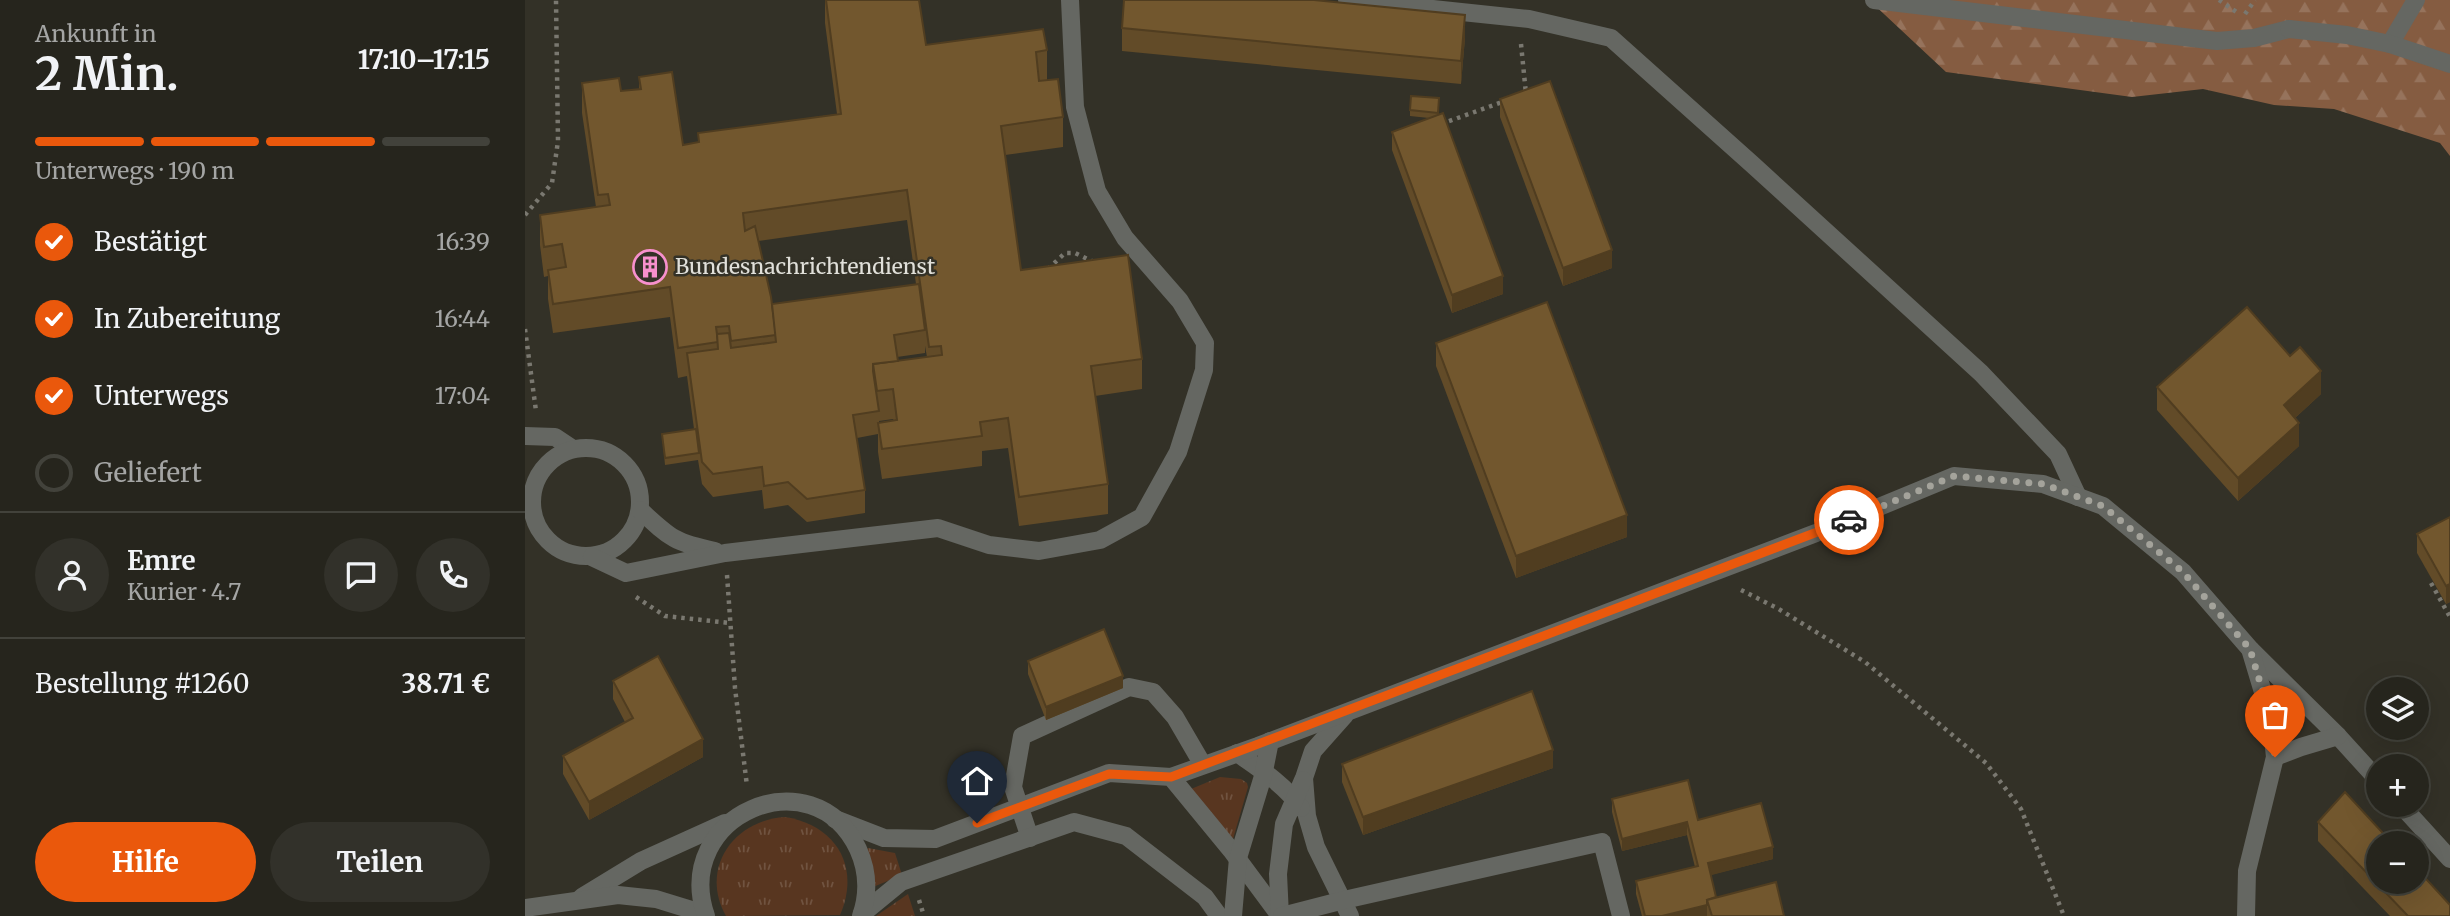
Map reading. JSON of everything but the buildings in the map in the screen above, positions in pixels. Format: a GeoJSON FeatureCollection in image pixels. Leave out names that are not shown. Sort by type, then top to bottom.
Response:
{"type":"FeatureCollection","features":[{"type":"Feature","properties":{"kind":"street"},"geometry":{"type":"LineString","coordinates":[[592,557],[619,547],[636,524],[641,495],[636,480],[623,462],[603,450],[573,449],[548,463],[539,474],[533,488],[529,514],[549,542],[562,551],[592,557],[626,573],[726,553],[938,528],[989,545],[1039,551],[1100,540],[1142,517],[1178,453],[1204,369],[1205,343],[1179,301],[1125,239],[1097,191],[1075,107],[1070,0]]}},
{"type":"Feature","properties":{"kind":"street"},"geometry":{"type":"LineString","coordinates":[[1347,0],[1524,19],[1611,38],[1981,373],[2058,454],[2078,497]]}},
{"type":"Feature","properties":{"kind":"street"},"geometry":{"type":"LineString","coordinates":[[1874,0],[2217,41],[2254,38],[2289,29],[2347,35],[2390,44],[2450,64]]}},
{"type":"Feature","properties":{"kind":"street"},"geometry":{"type":"LineString","coordinates":[[2390,44],[2416,0]]}},
{"type":"Feature","properties":{"kind":"street"},"geometry":{"type":"LineString","coordinates":[[532,436],[555,437],[573,449]]}},
{"type":"Feature","properties":{"kind":"street"},"geometry":{"type":"LineString","coordinates":[[574,901],[641,861],[728,822],[753,807],[774,802],[795,802],[817,808],[835,819],[884,838],[935,839],[1109,774],[1171,777],[1833,527],[1954,476],[2043,484],[2103,506],[2183,572],[2250,649],[2366,767]]}},
{"type":"Feature","properties":{"kind":"street"},"geometry":{"type":"LineString","coordinates":[[640,510],[668,537],[689,546],[726,553]]}},
{"type":"Feature","properties":{"kind":"street"},"geometry":{"type":"LineString","coordinates":[[2246,916],[2247,871],[2275,757],[2271,719],[2250,649]]}},
{"type":"Feature","properties":{"kind":"street"},"geometry":{"type":"LineString","coordinates":[[1030,838],[1013,788],[1022,736],[1129,687],[1153,692],[1175,717],[1203,765]]}},
{"type":"Feature","properties":{"kind":"street"},"geometry":{"type":"LineString","coordinates":[[1281,916],[1278,874],[1284,824],[1313,751],[1348,711]]}},
{"type":"Feature","properties":{"kind":"street"},"geometry":{"type":"LineString","coordinates":[[2275,757],[2338,736]]}},
{"type":"Feature","properties":{"kind":"street"},"geometry":{"type":"LineString","coordinates":[[1233,916],[1238,858],[1270,741]]}},
{"type":"Feature","properties":{"kind":"street"},"geometry":{"type":"LineString","coordinates":[[1237,753],[1295,799],[1307,816]]}},
{"type":"Feature","properties":{"kind":"street"},"geometry":{"type":"LineString","coordinates":[[1171,777],[1238,858],[1281,916]]}},
{"type":"Feature","properties":{"kind":"street"},"geometry":{"type":"LineString","coordinates":[[1304,778],[1307,816],[1316,848],[1347,908]]}},
{"type":"Feature","properties":{"kind":"street"},"geometry":{"type":"LineString","coordinates":[[2412,817],[2450,859]]}},
{"type":"Feature","properties":{"kind":"street"},"geometry":{"type":"LineString","coordinates":[[835,819],[853,839],[864,862],[867,888],[861,915]]}},
{"type":"Feature","properties":{"kind":"street"},"geometry":{"type":"LineString","coordinates":[[861,915],[901,882],[1074,821],[1126,836],[1205,897],[1219,916]]}},
{"type":"Feature","properties":{"kind":"street"},"geometry":{"type":"LineString","coordinates":[[706,915],[700,889],[702,865],[712,841],[728,822]]}},
{"type":"Feature","properties":{"kind":"street"},"geometry":{"type":"LineString","coordinates":[[1281,916],[1347,908],[1602,842],[1621,916]]}},
{"type":"Feature","properties":{"kind":"street"},"geometry":{"type":"LineString","coordinates":[[525,908],[618,895],[656,899],[706,915]]}},
{"type":"Feature","properties":{"kind":"path"},"geometry":{"type":"LineString","coordinates":[[525,215],[552,183],[558,141],[556,0]]}},
{"type":"Feature","properties":{"kind":"path"},"geometry":{"type":"LineString","coordinates":[[2243,17],[2255,0]]}},
{"type":"Feature","properties":{"kind":"path"},"geometry":{"type":"LineString","coordinates":[[1429,128],[1527,94],[1521,46],[1524,19]]}},
{"type":"Feature","properties":{"kind":"path"},"geometry":{"type":"LineString","coordinates":[[1042,275],[1065,253],[1075,253],[1102,265]]}},
{"type":"Feature","properties":{"kind":"path"},"geometry":{"type":"LineString","coordinates":[[525,329],[532,436]]}},
{"type":"Feature","properties":{"kind":"path"},"geometry":{"type":"LineString","coordinates":[[726,553],[744,773],[753,807]]}},
{"type":"Feature","properties":{"kind":"path"},"geometry":{"type":"LineString","coordinates":[[626,573],[631,594],[665,616],[730,623]]}},
{"type":"Feature","properties":{"kind":"path"},"geometry":{"type":"LineString","coordinates":[[1745,582],[1734,586],[1777,608],[1865,662],[1986,763],[2021,809],[2064,916]]}},
{"type":"Feature","properties":{"kind":"path"},"geometry":{"type":"LineString","coordinates":[[2431,583],[2450,617]]}},
{"type":"Feature","properties":{"kind":"green space"},"geometry":{"type":"Polygon","coordinates":[[[1869,0],[2450,0],[2450,156],[2440,143],[2334,109],[2274,105],[2203,89],[2132,97],[1946,72],[1869,0]]]}},
{"type":"Feature","properties":{"kind":"green space"},"geometry":{"type":"Polygon","coordinates":[[[1220,777],[1241,779],[1248,787],[1233,839],[1191,789],[1220,777]]]}},
{"type":"Feature","properties":{"kind":"green space"},"geometry":{"type":"Polygon","coordinates":[[[785,817],[818,829],[839,851],[845,865],[847,881],[846,897],[840,915],[726,916],[719,898],[717,881],[719,864],[726,850],[750,827],[785,817]]]}},
{"type":"Feature","properties":{"kind":"green space"},"geometry":{"type":"Polygon","coordinates":[[[868,848],[895,853],[902,875],[873,887],[866,850],[868,848]]]}},
{"type":"Feature","properties":{"kind":"green space"},"geometry":{"type":"Polygon","coordinates":[[[908,894],[915,916],[876,916],[908,894]]]}},
{"type":"Feature","properties":{"kind":"way so far"},"geometry":{"type":"LineString","coordinates":[[1849,520],[1954,476],[2043,484],[2103,506],[2183,572],[2250,649],[2271,719],[2275,757]]}},
{"type":"Feature","properties":{"kind":"place","name":"Bundesnachrichtendienst"},"geometry":{"type":"Point","coordinates":[650,267]}},
{"type":"Feature","properties":{"kind":"route"},"geometry":{"type":"LineString","coordinates":[[977,823],[1109,774],[1171,777],[1849,520]]}}]}
